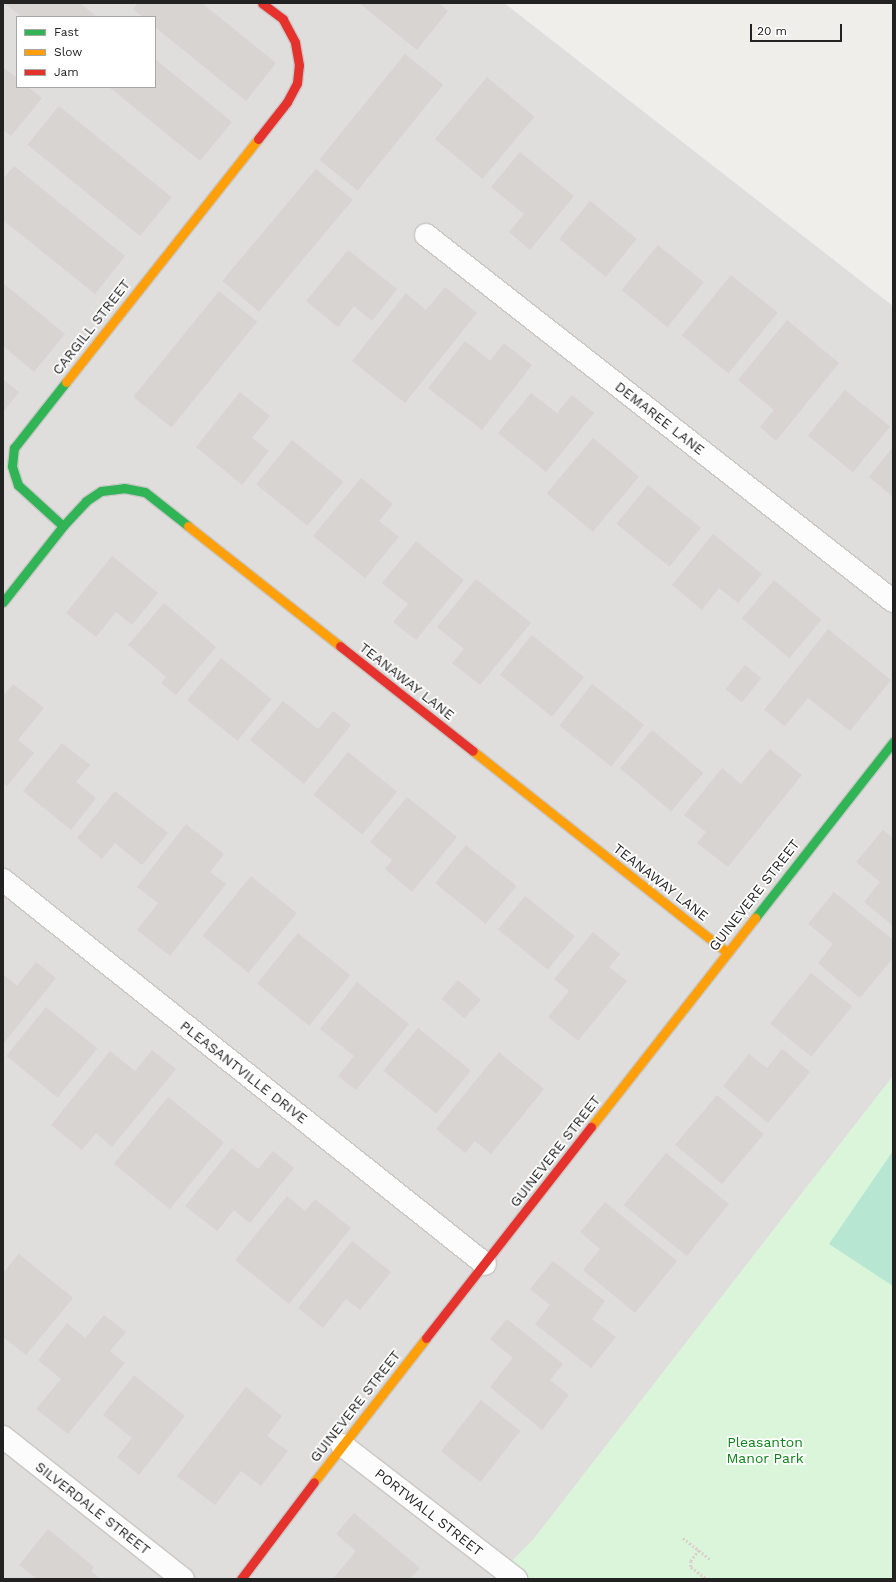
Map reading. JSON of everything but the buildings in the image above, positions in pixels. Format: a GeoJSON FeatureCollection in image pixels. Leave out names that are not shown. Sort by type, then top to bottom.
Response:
{"type":"FeatureCollection","features":[{"type":"Feature","properties":{"kind":"street","name":"CARGILL STREET"},"geometry":{"type":"LineString","coordinates":[[63,526],[18,485],[12,466],[14,448],[286,102],[296,83],[300,65],[295,42],[283,19],[262,3]]}},
{"type":"Feature","properties":{"kind":"street","name":"DEMAREE LANE"},"geometry":{"type":"LineString","coordinates":[[426,235],[893,601]]}},
{"type":"Feature","properties":{"kind":"street","name":"TEANAWAY LANE"},"geometry":{"type":"LineString","coordinates":[[63,526],[86,501],[101,491],[124,488],[145,492],[727,952]]}},
{"type":"Feature","properties":{"kind":"street"},"geometry":{"type":"LineString","coordinates":[[3,602],[63,526]]}},
{"type":"Feature","properties":{"kind":"street","name":"GUINEVERE STREET"},"geometry":{"type":"LineString","coordinates":[[242,1579],[342,1445],[893,742]]}},
{"type":"Feature","properties":{"kind":"street","name":"PLEASANTVILLE DRIVE"},"geometry":{"type":"LineString","coordinates":[[3,880],[485,1264]]}},
{"type":"Feature","properties":{"kind":"street","name":"SILVERDALE STREET"},"geometry":{"type":"LineString","coordinates":[[3,1437],[183,1579]]}},
{"type":"Feature","properties":{"kind":"street","name":"PORTWALL STREET"},"geometry":{"type":"LineString","coordinates":[[342,1445],[516,1579]]}},
{"type":"Feature","properties":{"kind":"path"},"geometry":{"type":"LineString","coordinates":[[683,1538],[710,1559]]}},
{"type":"Feature","properties":{"kind":"path"},"geometry":{"type":"LineString","coordinates":[[699,1550],[691,1561],[691,1567],[707,1579]]}},
{"type":"Feature","properties":{"kind":"shaded area"},"geometry":{"type":"Polygon","coordinates":[[[3,3],[504,3],[893,306],[893,1076],[533,1540],[494,1579],[3,1579],[3,3]]]}},
{"type":"Feature","properties":{"kind":"green space","name":"Pleasanton Manor Park"},"geometry":{"type":"Polygon","coordinates":[[[893,1076],[893,1579],[494,1579],[533,1540],[893,1076]]]}},
{"type":"Feature","properties":{"kind":"green space"},"geometry":{"type":"Polygon","coordinates":[[[893,1151],[893,1286],[829,1244],[893,1151]]]}},
{"type":"Feature","properties":{"kind":"traffic: fast"},"geometry":{"type":"LineString","coordinates":[[63,526],[18,485],[12,466],[14,448],[66,382]]}},
{"type":"Feature","properties":{"kind":"traffic: fast"},"geometry":{"type":"LineString","coordinates":[[3,602],[63,526],[86,501],[101,491],[124,488],[145,492],[188,526]]}},
{"type":"Feature","properties":{"kind":"traffic: fast"},"geometry":{"type":"LineString","coordinates":[[755,918],[893,742]]}},
{"type":"Feature","properties":{"kind":"traffic: slow"},"geometry":{"type":"LineString","coordinates":[[66,382],[258,139]]}},
{"type":"Feature","properties":{"kind":"traffic: slow"},"geometry":{"type":"LineString","coordinates":[[188,526],[340,646]]}},
{"type":"Feature","properties":{"kind":"traffic: slow"},"geometry":{"type":"LineString","coordinates":[[473,751],[727,952]]}},
{"type":"Feature","properties":{"kind":"traffic: slow"},"geometry":{"type":"LineString","coordinates":[[591,1127],[755,918]]}},
{"type":"Feature","properties":{"kind":"traffic: slow"},"geometry":{"type":"LineString","coordinates":[[314,1482],[426,1338]]}},
{"type":"Feature","properties":{"kind":"traffic: jam"},"geometry":{"type":"LineString","coordinates":[[258,139],[287,102],[297,83],[299,65],[295,42],[283,19],[262,3]]}},
{"type":"Feature","properties":{"kind":"traffic: jam"},"geometry":{"type":"LineString","coordinates":[[340,646],[473,751]]}},
{"type":"Feature","properties":{"kind":"traffic: jam"},"geometry":{"type":"LineString","coordinates":[[426,1338],[591,1127]]}},
{"type":"Feature","properties":{"kind":"traffic: jam"},"geometry":{"type":"LineString","coordinates":[[241,1579],[314,1482]]}}]}
